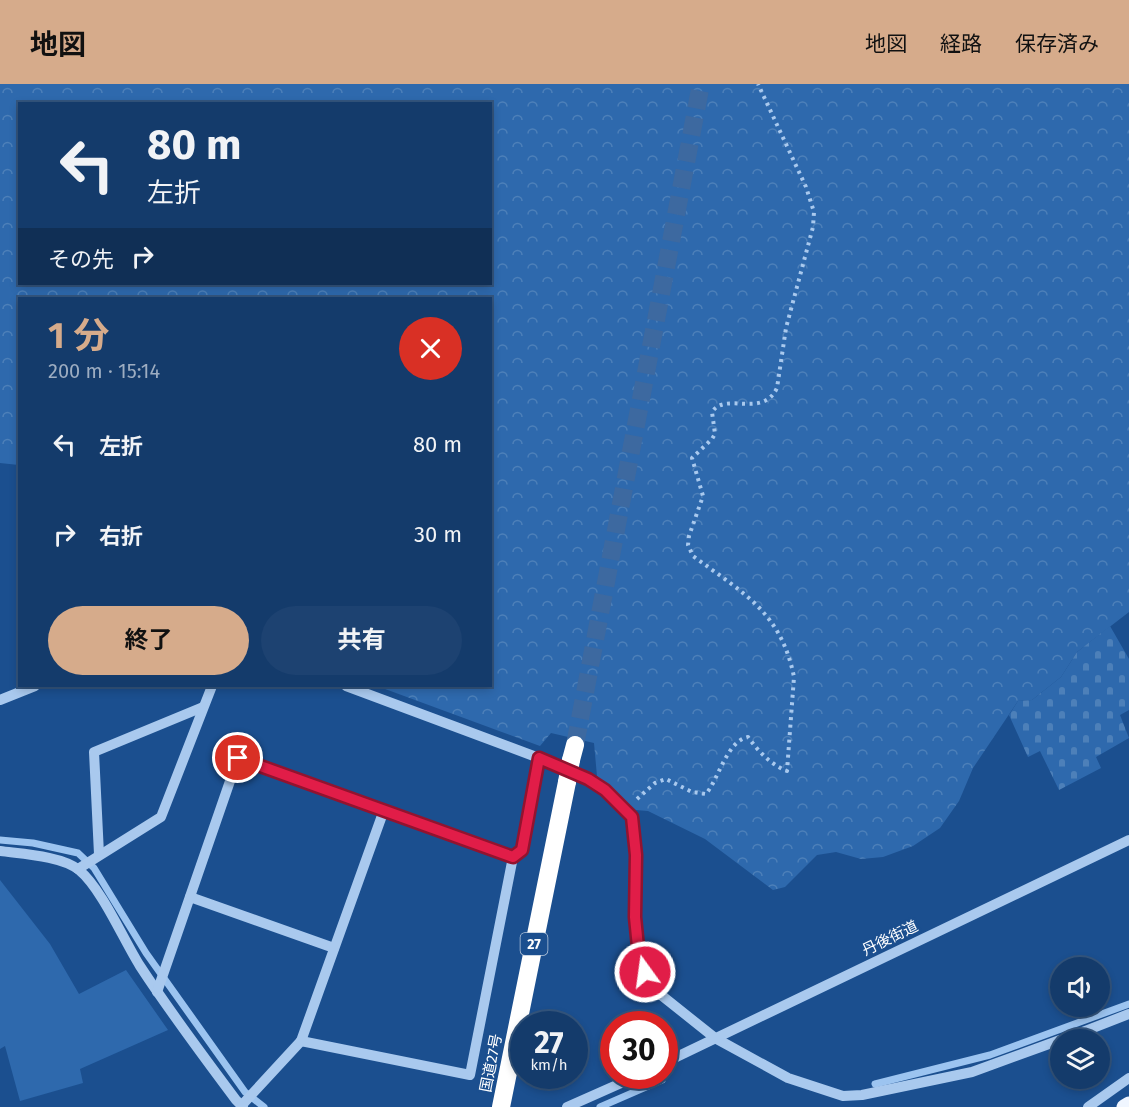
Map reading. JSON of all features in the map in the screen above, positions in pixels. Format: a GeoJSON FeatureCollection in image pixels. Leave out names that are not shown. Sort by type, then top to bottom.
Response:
{"type":"FeatureCollection","features":[{"type":"Feature","properties":{"kind":"highway","name":"国道27号"},"geometry":{"type":"LineString","coordinates":[[501,1107],[573,752]]}},
{"type":"Feature","properties":{"kind":"main road"},"geometry":{"type":"LineString","coordinates":[[1124,1107],[1129,1104]]}},
{"type":"Feature","properties":{"kind":"street"},"geometry":{"type":"LineString","coordinates":[[0,700],[32,687]]}},
{"type":"Feature","properties":{"kind":"street"},"geometry":{"type":"LineString","coordinates":[[0,851],[60,861],[88,862],[161,816],[212,687]]}},
{"type":"Feature","properties":{"kind":"street"},"geometry":{"type":"LineString","coordinates":[[348,687],[539,758],[588,779],[605,790],[632,817],[636,855],[635,917],[639,957],[651,987],[716,1038],[788,1078],[843,1096],[888,1091],[972,1072],[1050,1044]]}},
{"type":"Feature","properties":{"kind":"street"},"geometry":{"type":"LineString","coordinates":[[203,707],[94,752],[88,862],[93,885],[138,964],[161,981],[246,1101],[301,1041],[384,810]]}},
{"type":"Feature","properties":{"kind":"street"},"geometry":{"type":"LineString","coordinates":[[161,981],[238,758],[513,857]]}},
{"type":"Feature","properties":{"kind":"street"},"geometry":{"type":"LineString","coordinates":[[301,1041],[470,1075],[513,857],[522,850],[539,758]]}},
{"type":"Feature","properties":{"kind":"street","name":"丹後街道"},"geometry":{"type":"LineString","coordinates":[[678,1056],[1129,840]]}},
{"type":"Feature","properties":{"kind":"street"},"geometry":{"type":"LineString","coordinates":[[190,897],[334,948]]}},
{"type":"Feature","properties":{"kind":"street"},"geometry":{"type":"LineString","coordinates":[[1090,1029],[1129,1014]]}},
{"type":"Feature","properties":{"kind":"street"},"geometry":{"type":"LineString","coordinates":[[1088,1107],[1129,1078]]}},
{"type":"Feature","properties":{"kind":"street"},"geometry":{"type":"LineString","coordinates":[[567,1107],[608,1089]]}},
{"type":"Feature","properties":{"kind":"path"},"geometry":{"type":"LineString","coordinates":[[643,793],[655,783],[666,779],[692,792],[706,794],[712,787],[733,745],[742,738],[748,737],[760,754],[777,767],[788,771],[794,677],[792,666],[778,632],[769,616],[757,604],[693,556],[688,545],[703,496],[692,458],[712,440],[715,434],[712,412],[715,407],[759,403],[773,395],[777,388],[786,328],[813,227],[814,212],[806,187],[758,84]]}},
{"type":"Feature","properties":{"kind":"green space"},"geometry":{"type":"Polygon","coordinates":[[[0,84],[1129,84],[1129,612],[1077,652],[1061,677],[1032,700],[1018,701],[973,768],[959,801],[940,828],[913,846],[883,857],[861,859],[836,852],[817,855],[785,887],[773,890],[705,839],[648,811],[636,810],[597,776],[594,743],[551,733],[540,746],[380,687],[492,687],[492,297],[18,297],[18,465],[0,463],[0,84]]]}},
{"type":"Feature","properties":{"kind":"green space"},"geometry":{"type":"Polygon","coordinates":[[[1110,626],[1129,659],[1129,710],[1120,715],[1129,738],[1096,757],[1101,768],[1059,790],[1040,751],[1028,757],[1009,715],[1018,701],[1032,700],[1061,677],[1077,652],[1110,626]]]}},
{"type":"Feature","properties":{"kind":"green space"},"geometry":{"type":"Polygon","coordinates":[[[0,880],[50,944],[79,994],[126,970],[168,1030],[80,1069],[83,1083],[20,1101],[5,1046],[0,1049],[0,880]]]}},
{"type":"Feature","properties":{"kind":"waterway"},"geometry":{"type":"LineString","coordinates":[[0,840],[33,843],[78,853],[94,868],[146,953],[245,1092],[264,1107]]}},
{"type":"Feature","properties":{"kind":"waterway"},"geometry":{"type":"LineString","coordinates":[[875,1084],[990,1055],[1129,1004]]}},
{"type":"Feature","properties":{"kind":"waterway"},"geometry":{"type":"LineString","coordinates":[[600,1107],[641,1089]]}},
{"type":"Feature","properties":{"kind":"tunnel"},"geometry":{"type":"LineString","coordinates":[[575,745],[701,84]]}},
{"type":"Feature","properties":{"kind":"route"},"geometry":{"type":"LineString","coordinates":[[238,758],[513,857],[522,850],[539,758],[588,779],[605,790],[632,817],[636,855],[635,917],[639,957],[645,972]]}}]}
